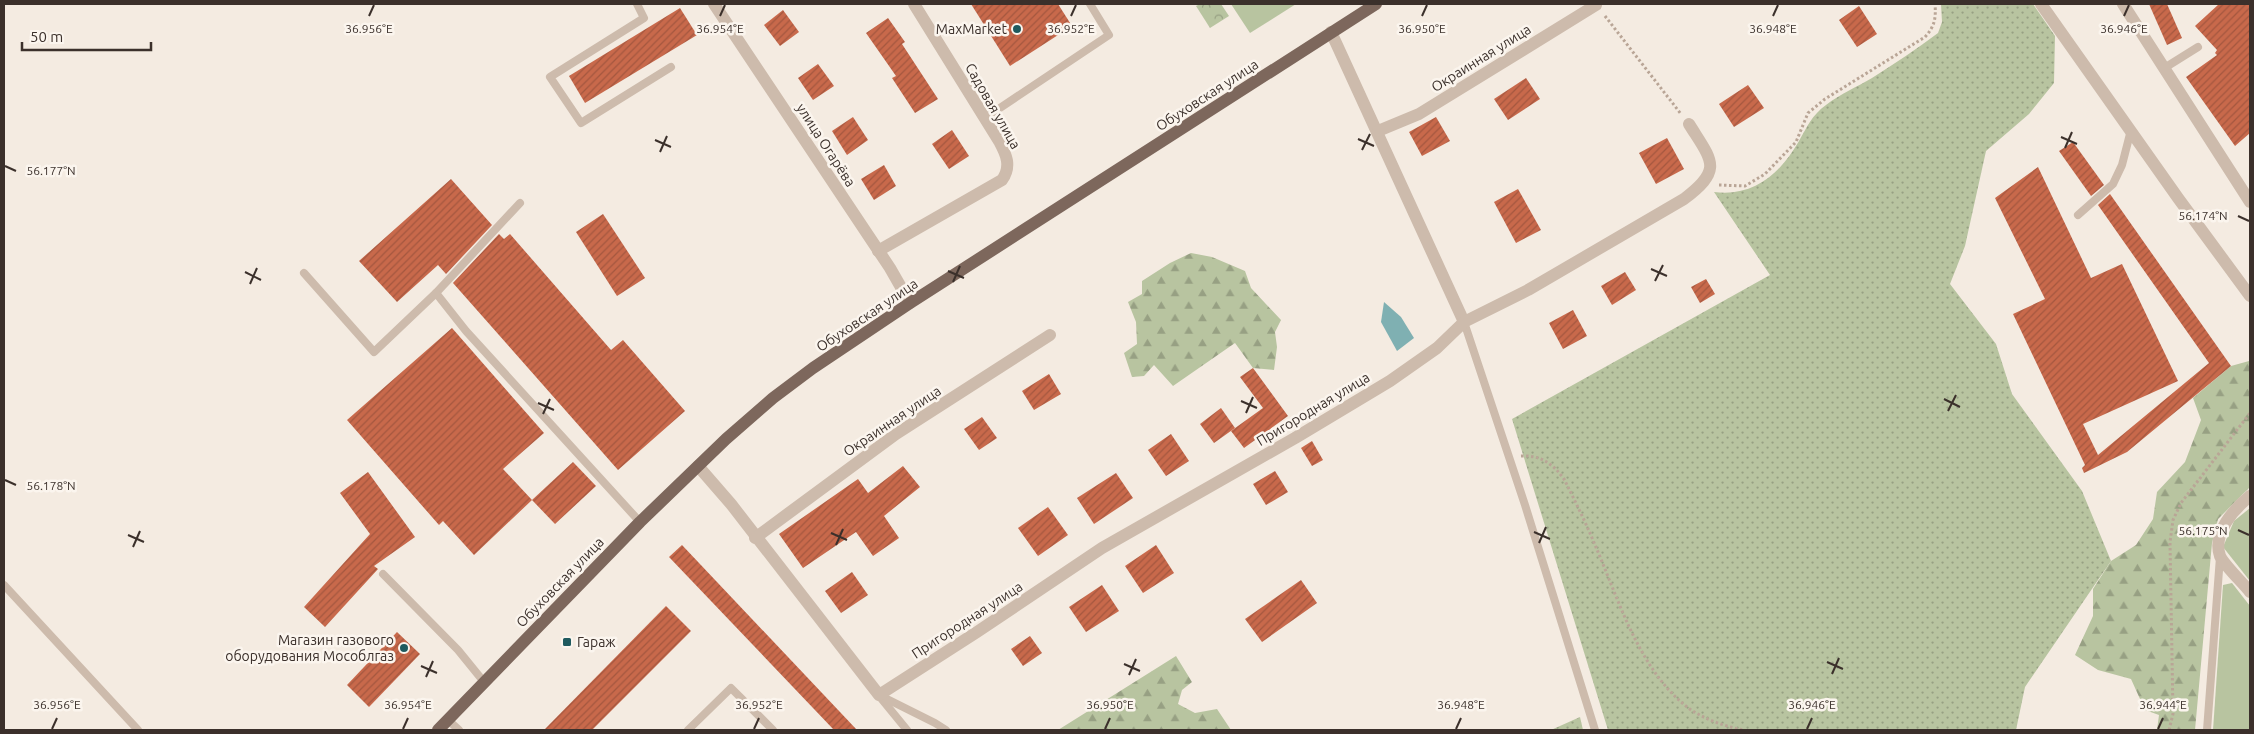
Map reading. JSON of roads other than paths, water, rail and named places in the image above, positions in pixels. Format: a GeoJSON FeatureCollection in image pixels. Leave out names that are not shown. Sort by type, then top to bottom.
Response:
{"type":"FeatureCollection","features":[{"type":"Feature","properties":{"kind":"main road","name":"Обуховская улица"},"geometry":{"type":"LineString","coordinates":[[438,730],[640,522],[773,398],[910,303],[1376,4]]}},
{"type":"Feature","properties":{"kind":"street","name":"улица Огарёва"},"geometry":{"type":"LineString","coordinates":[[714,4],[878,251],[910,303]]}},
{"type":"Feature","properties":{"kind":"street","name":"Садовая улица"},"geometry":{"type":"LineString","coordinates":[[878,251],[1002,180],[1007,170],[1008,162],[1005,152],[915,4]]}},
{"type":"Feature","properties":{"kind":"street"},"geometry":{"type":"LineString","coordinates":[[2041,4],[2250,296]]}},
{"type":"Feature","properties":{"kind":"street"},"geometry":{"type":"LineString","coordinates":[[2124,4],[2166,67],[2250,202]]}},
{"type":"Feature","properties":{"kind":"street","name":"Окраинная улица"},"geometry":{"type":"LineString","coordinates":[[1378,131],[1419,114],[1596,5]]}},
{"type":"Feature","properties":{"kind":"street"},"geometry":{"type":"LineString","coordinates":[[1331,32],[1464,322]]}},
{"type":"Feature","properties":{"kind":"street","name":"Пригородная улица"},"geometry":{"type":"LineString","coordinates":[[879,695],[1102,548],[1296,438],[1390,381],[1437,348],[1464,322],[1528,290],[1684,199],[1709,177],[1710,167],[1707,154],[1689,124]]}},
{"type":"Feature","properties":{"kind":"street","name":"Окраинная улица"},"geometry":{"type":"LineString","coordinates":[[755,538],[896,434],[1050,335]]}},
{"type":"Feature","properties":{"kind":"street"},"geometry":{"type":"LineString","coordinates":[[698,466],[731,504],[755,538],[879,695]]}},
{"type":"Feature","properties":{"kind":"street"},"geometry":{"type":"LineString","coordinates":[[2250,496],[2225,523],[2218,544],[2220,557],[2250,592]]}},
{"type":"Feature","properties":{"kind":"lane"},"geometry":{"type":"LineString","coordinates":[[637,4],[644,18],[550,77],[580,122],[671,67]]}},
{"type":"Feature","properties":{"kind":"lane"},"geometry":{"type":"LineString","coordinates":[[985,118],[1110,35],[1090,4]]}},
{"type":"Feature","properties":{"kind":"lane"},"geometry":{"type":"LineString","coordinates":[[2166,67],[2198,47]]}},
{"type":"Feature","properties":{"kind":"lane"},"geometry":{"type":"LineString","coordinates":[[2078,215],[2113,184],[2122,165],[2131,130]]}},
{"type":"Feature","properties":{"kind":"lane"},"geometry":{"type":"LineString","coordinates":[[304,273],[374,352],[436,293],[520,203]]}},
{"type":"Feature","properties":{"kind":"lane"},"geometry":{"type":"LineString","coordinates":[[436,293],[466,331],[640,522]]}},
{"type":"Feature","properties":{"kind":"lane"},"geometry":{"type":"LineString","coordinates":[[1464,322],[1509,457],[1595,730]]}},
{"type":"Feature","properties":{"kind":"lane"},"geometry":{"type":"LineString","coordinates":[[2206,730],[2220,557]]}},
{"type":"Feature","properties":{"kind":"lane"},"geometry":{"type":"LineString","coordinates":[[384,574],[458,650],[484,682]]}},
{"type":"Feature","properties":{"kind":"lane"},"geometry":{"type":"LineString","coordinates":[[4,585],[138,730]]}},
{"type":"Feature","properties":{"kind":"lane"},"geometry":{"type":"LineString","coordinates":[[688,730],[731,688],[773,730]]}},
{"type":"Feature","properties":{"kind":"lane"},"geometry":{"type":"LineString","coordinates":[[879,695],[907,730]]}},
{"type":"Feature","properties":{"kind":"lane"},"geometry":{"type":"LineString","coordinates":[[879,695],[934,722],[946,730]]}},
{"type":"Feature","properties":{"kind":"lane"},"geometry":{"type":"LineString","coordinates":[[448,720],[459,730]]}},
{"type":"Feature","properties":{"kind":"water"},"geometry":{"type":"Polygon","coordinates":[[[1384,302],[1401,317],[1414,338],[1397,351],[1381,322],[1384,302]]]}},
{"type":"Feature","properties":{"kind":"place","name":"MaxMarket"},"geometry":{"type":"Point","coordinates":[1017,29]}},
{"type":"Feature","properties":{"kind":"place","name":"Гараж"},"geometry":{"type":"Point","coordinates":[567,642]}},
{"type":"Feature","properties":{"kind":"place","name":"Магазин газового оборудования Мособлгаз"},"geometry":{"type":"Point","coordinates":[404,648]}}]}
